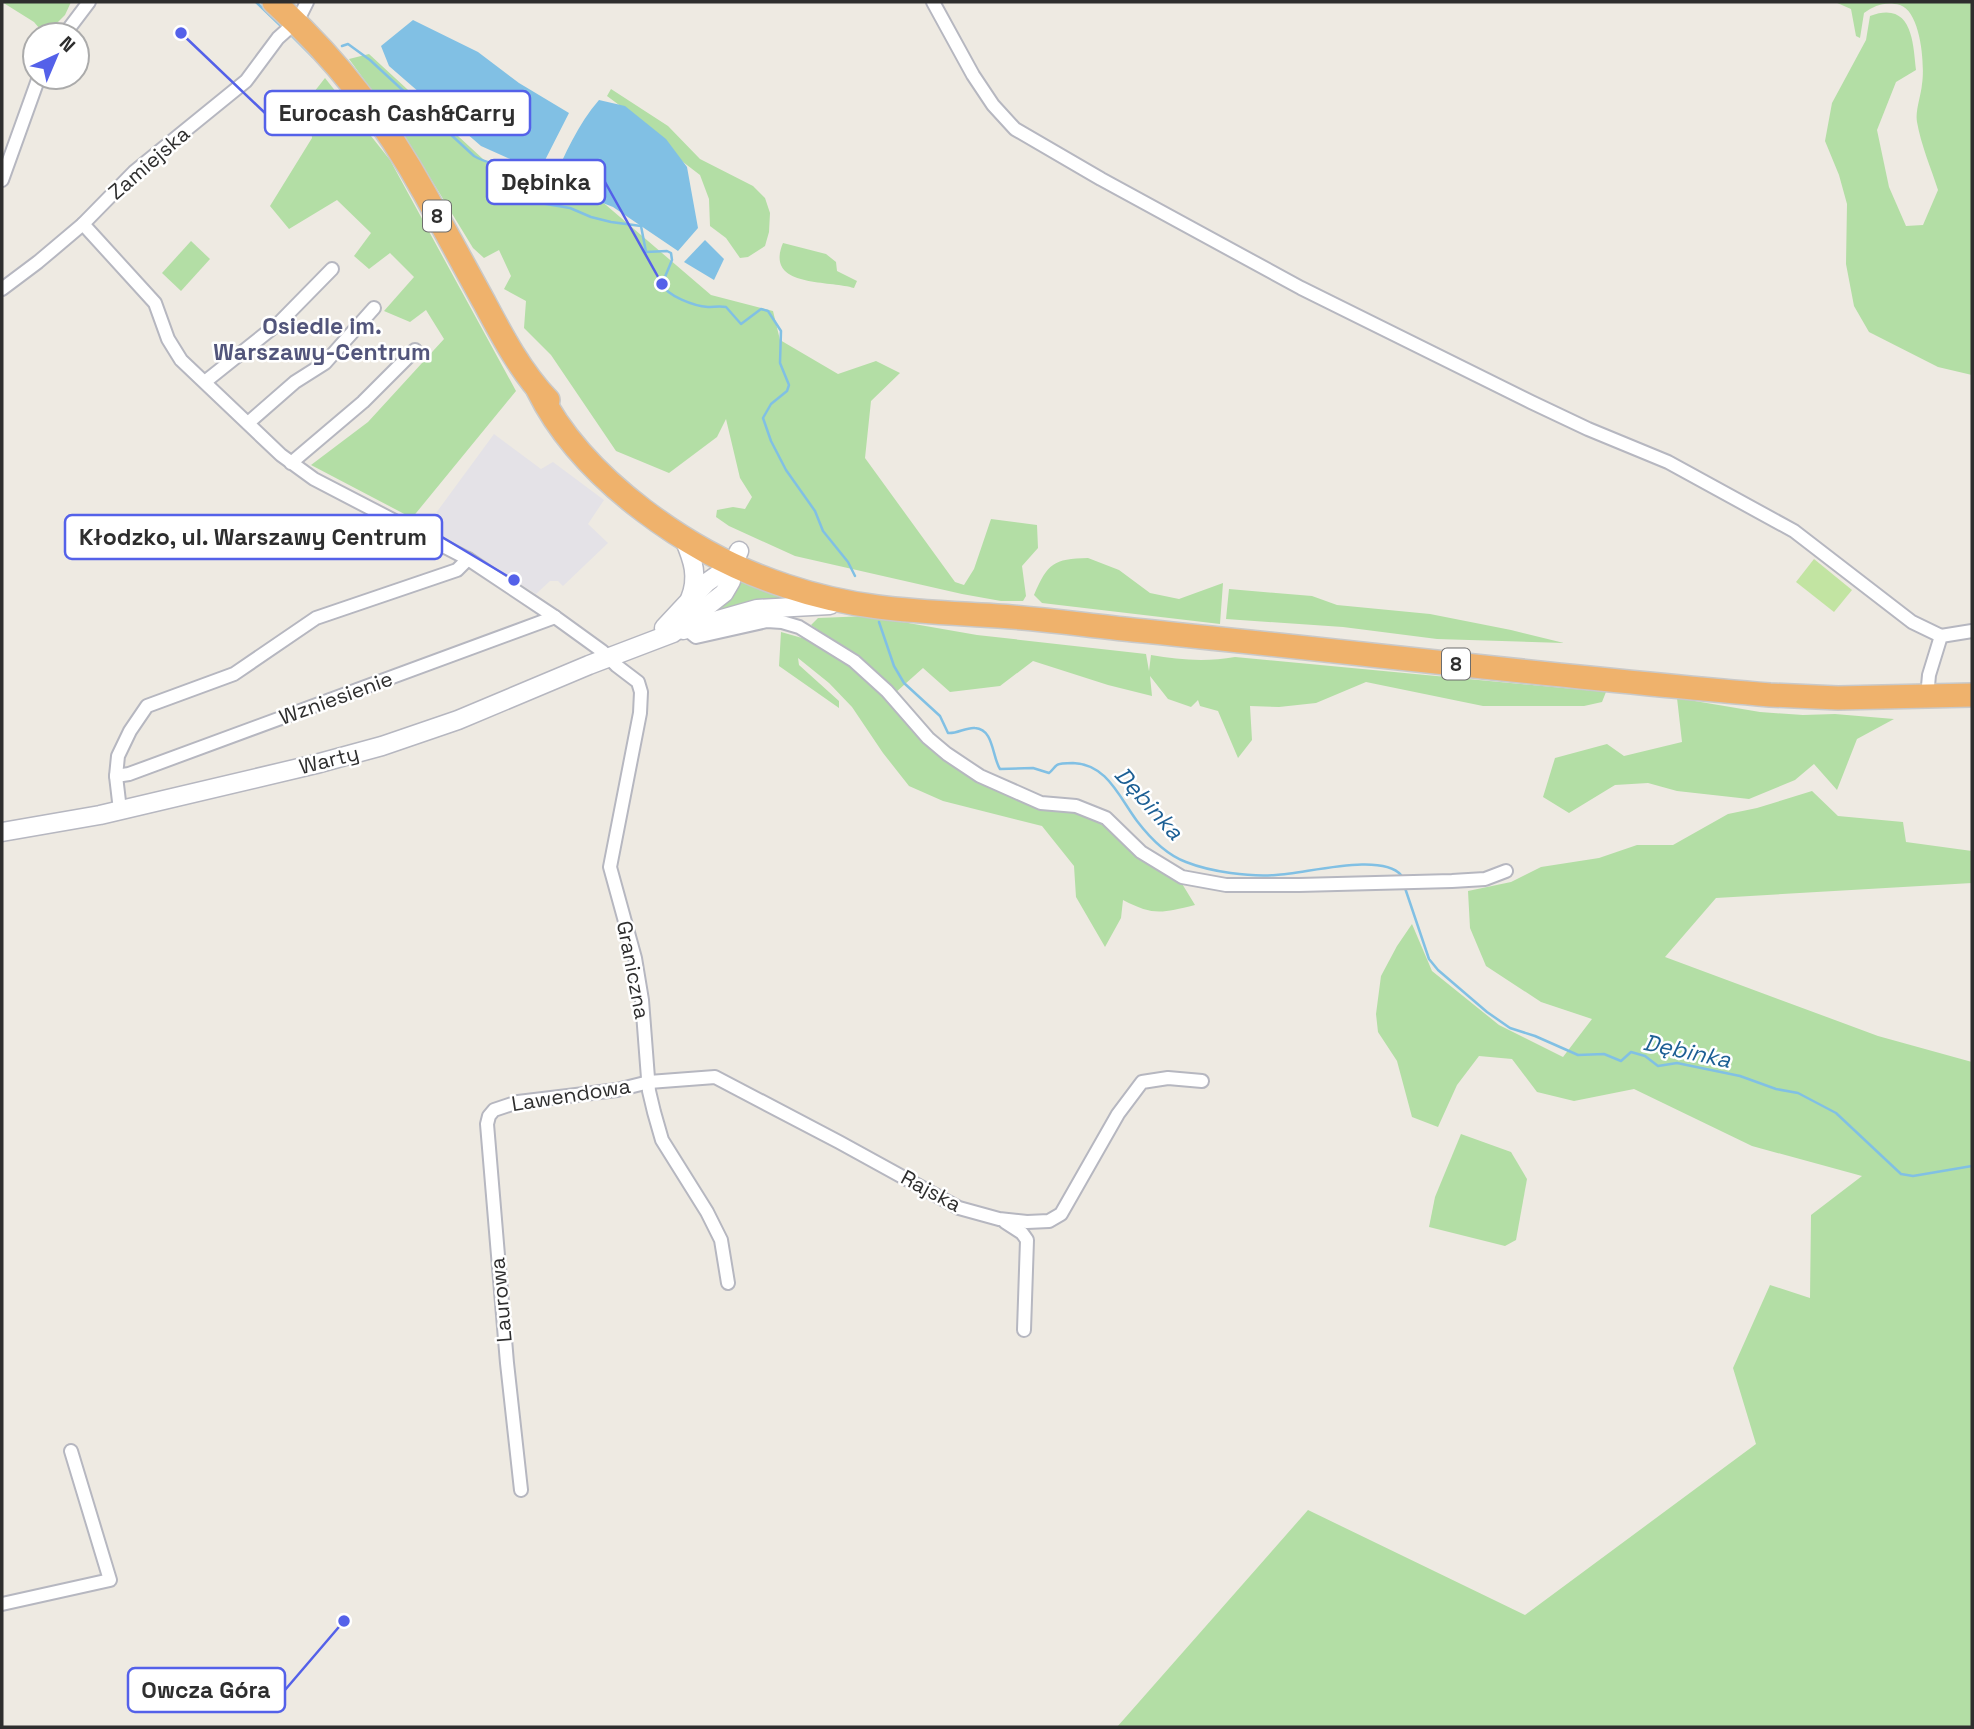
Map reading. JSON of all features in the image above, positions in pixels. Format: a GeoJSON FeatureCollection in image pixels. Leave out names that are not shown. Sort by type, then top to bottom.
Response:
{"type":"FeatureCollection","features":[{"type":"Feature","properties":{"kind":"highway","name":"8"},"geometry":{"type":"LineString","coordinates":[[274,2],[300,26],[340,71],[391,140],[424,191],[496,326],[538,390],[571,433],[621,489],[684,539],[880,603]]}},
{"type":"Feature","properties":{"kind":"highway","name":"8"},"geometry":{"type":"LineString","coordinates":[[571,433],[657,505],[736,558],[778,583],[844,603],[880,603],[1749,693],[1838,698],[1972,695]]}},
{"type":"Feature","properties":{"kind":"main road"},"geometry":{"type":"LineString","coordinates":[[684,539],[695,569],[694,589],[690,599]]}},
{"type":"Feature","properties":{"kind":"main road","name":"Warty"},"geometry":{"type":"LineString","coordinates":[[644,643],[668,624],[690,599],[736,558]]}},
{"type":"Feature","properties":{"kind":"main road","name":"Warty"},"geometry":{"type":"LineString","coordinates":[[2,832],[120,810],[316,764],[392,743],[458,720],[608,657],[680,631],[724,593],[736,558]]}},
{"type":"Feature","properties":{"kind":"main road"},"geometry":{"type":"LineString","coordinates":[[680,631],[757,609],[844,603]]}},
{"type":"Feature","properties":{"kind":"street"},"geometry":{"type":"LineString","coordinates":[[75,21],[89,2]]}},
{"type":"Feature","properties":{"kind":"street"},"geometry":{"type":"LineString","coordinates":[[301,14],[307,2]]}},
{"type":"Feature","properties":{"kind":"street"},"geometry":{"type":"LineString","coordinates":[[933,2],[986,95],[1015,128],[1101,179],[1301,288],[1531,402],[1668,462],[1774,519],[1794,531],[1912,622],[1941,636],[1972,631]]}},
{"type":"Feature","properties":{"kind":"street","name":"Zamiejska"},"geometry":{"type":"LineString","coordinates":[[2,289],[83,224],[134,172],[246,81],[278,38],[288,29]]}},
{"type":"Feature","properties":{"kind":"street"},"geometry":{"type":"LineString","coordinates":[[2,180],[34,91]]}},
{"type":"Feature","properties":{"kind":"street"},"geometry":{"type":"LineString","coordinates":[[83,224],[155,303],[168,339],[181,360],[291,463],[314,479],[468,559],[555,617],[608,657]]}},
{"type":"Feature","properties":{"kind":"street"},"geometry":{"type":"LineString","coordinates":[[206,382],[280,322],[332,269]]}},
{"type":"Feature","properties":{"kind":"street"},"geometry":{"type":"LineString","coordinates":[[248,423],[295,383],[324,363],[374,308]]}},
{"type":"Feature","properties":{"kind":"street"},"geometry":{"type":"LineString","coordinates":[[291,463],[363,402],[415,350]]}},
{"type":"Feature","properties":{"kind":"street"},"geometry":{"type":"LineString","coordinates":[[120,810],[116,776],[118,756],[147,706],[234,674],[316,618],[457,569],[468,559]]}},
{"type":"Feature","properties":{"kind":"street","name":"Wzniesienie"},"geometry":{"type":"LineString","coordinates":[[116,776],[129,774],[555,617]]}},
{"type":"Feature","properties":{"kind":"street"},"geometry":{"type":"LineString","coordinates":[[680,631],[696,637],[767,621],[799,627],[854,661],[887,691],[928,738],[979,776],[1041,803],[1076,806],[1106,818],[1141,852],[1182,877],[1226,885],[1299,885],[1485,879],[1506,871]]}},
{"type":"Feature","properties":{"kind":"street"},"geometry":{"type":"LineString","coordinates":[[1927,696],[1929,676],[1941,636]]}},
{"type":"Feature","properties":{"kind":"street","name":"Graniczna"},"geometry":{"type":"LineString","coordinates":[[608,657],[638,682],[641,692],[627,787],[610,867],[635,958],[654,1112],[663,1140],[707,1212],[720,1240],[728,1283]]}},
{"type":"Feature","properties":{"kind":"street","name":"Rajska"},"geometry":{"type":"LineString","coordinates":[[649,1082],[715,1077],[959,1208],[999,1219],[1027,1222],[1049,1221],[1061,1214],[1118,1114],[1142,1082],[1168,1077],[1202,1081]]}},
{"type":"Feature","properties":{"kind":"street","name":"Lawendowa"},"geometry":{"type":"LineString","coordinates":[[494,1110],[518,1102],[617,1090],[649,1082]]}},
{"type":"Feature","properties":{"kind":"street","name":"Laurowa"},"geometry":{"type":"LineString","coordinates":[[494,1110],[487,1124],[491,1187],[521,1490]]}},
{"type":"Feature","properties":{"kind":"street"},"geometry":{"type":"LineString","coordinates":[[999,1219],[1022,1233],[1027,1240],[1024,1330]]}},
{"type":"Feature","properties":{"kind":"street"},"geometry":{"type":"LineString","coordinates":[[2,1604],[110,1580],[71,1451]]}},
{"type":"Feature","properties":{"kind":"shaded area"},"geometry":{"type":"Polygon","coordinates":[[[494,434],[541,469],[553,462],[604,500],[588,524],[608,543],[563,586],[558,581],[550,581],[536,594],[472,553],[425,528],[494,434]]]}},
{"type":"Feature","properties":{"kind":"green space"},"geometry":{"type":"Polygon","coordinates":[[[2,2],[71,2],[59,21],[32,21],[2,2]]]}},
{"type":"Feature","properties":{"kind":"green space"},"geometry":{"type":"Polygon","coordinates":[[[1835,2],[1972,2],[1972,375],[1938,367],[1869,332],[1854,306],[1846,264],[1847,204],[1825,141],[1832,103],[1866,40],[1870,16],[1895,14],[1903,19],[1914,48],[1916,70],[1896,82],[1877,130],[1889,187],[1906,226],[1923,225],[1938,190],[1917,122],[1923,65],[1920,40],[1913,18],[1900,5],[1890,3],[1877,6],[1864,13],[1860,38],[1856,36],[1851,9],[1835,2]]]}},
{"type":"Feature","properties":{"kind":"green space"},"geometry":{"type":"Polygon","coordinates":[[[369,54],[496,171],[527,190],[599,199],[711,295],[773,311],[780,340],[838,374],[876,361],[900,373],[871,401],[865,458],[955,582],[964,585],[974,569],[991,519],[1037,525],[1038,548],[1022,566],[1026,596],[1023,601],[1001,601],[962,594],[795,556],[729,526],[716,517],[717,510],[733,507],[745,509],[752,497],[740,478],[726,419],[717,437],[669,473],[616,451],[551,355],[524,328],[526,301],[504,289],[511,276],[499,250],[484,258],[473,248],[401,130],[349,59],[369,54]]]}},
{"type":"Feature","properties":{"kind":"green space"},"geometry":{"type":"Polygon","coordinates":[[[325,78],[390,160],[516,391],[412,518],[311,465],[368,422],[444,339],[426,310],[410,322],[384,311],[414,277],[390,253],[369,269],[354,256],[371,233],[337,200],[289,229],[270,206],[312,138],[307,101],[325,78]]]}},
{"type":"Feature","properties":{"kind":"green space"},"geometry":{"type":"Polygon","coordinates":[[[611,89],[668,126],[700,159],[753,186],[765,198],[770,213],[765,246],[748,257],[740,258],[726,238],[710,226],[709,199],[700,175],[646,125],[607,96],[611,89]]]}},
{"type":"Feature","properties":{"kind":"green space"},"geometry":{"type":"Polygon","coordinates":[[[191,241],[210,259],[181,291],[162,273],[191,241]]]}},
{"type":"Feature","properties":{"kind":"green space"},"geometry":{"type":"Polygon","coordinates":[[[783,243],[826,254],[836,262],[837,271],[857,281],[854,288],[791,275],[783,268],[780,258],[783,243]]]}},
{"type":"Feature","properties":{"kind":"green space"},"geometry":{"type":"Polygon","coordinates":[[[1088,558],[1119,570],[1150,593],[1179,599],[1223,583],[1220,624],[1042,603],[1034,595],[1043,576],[1053,565],[1067,560],[1088,558]]]}},
{"type":"Feature","properties":{"kind":"green space"},"geometry":{"type":"Polygon","coordinates":[[[1814,559],[1852,590],[1834,612],[1796,582],[1814,559]]]}},
{"type":"Feature","properties":{"kind":"green space"},"geometry":{"type":"Polygon","coordinates":[[[736,578],[822,602],[709,617],[736,578]]]}},
{"type":"Feature","properties":{"kind":"green space"},"geometry":{"type":"Polygon","coordinates":[[[1229,589],[1312,596],[1337,605],[1430,614],[1564,643],[1437,639],[1343,627],[1226,619],[1229,589]]]}},
{"type":"Feature","properties":{"kind":"green space"},"geometry":{"type":"Polygon","coordinates":[[[868,616],[977,635],[1146,654],[1149,671],[1151,655],[1193,660],[1235,657],[1606,692],[1602,702],[1584,706],[1483,706],[1366,682],[1316,703],[1279,707],[1250,706],[1252,740],[1238,758],[1218,711],[1200,706],[1198,700],[1191,707],[1168,699],[1150,676],[1152,696],[1033,661],[1000,686],[950,692],[923,668],[895,693],[855,656],[811,625],[818,618],[868,616]]]}},
{"type":"Feature","properties":{"kind":"green space"},"geometry":{"type":"Polygon","coordinates":[[[781,632],[816,642],[850,665],[884,695],[945,760],[1077,811],[1103,825],[1138,856],[1181,882],[1195,905],[1174,910],[1150,911],[1123,900],[1121,918],[1105,947],[1076,897],[1074,866],[1042,826],[943,801],[909,786],[852,707],[829,683],[798,658],[799,665],[839,701],[839,708],[779,666],[781,632]]]}},
{"type":"Feature","properties":{"kind":"green space"},"geometry":{"type":"Polygon","coordinates":[[[1677,698],[1760,712],[1894,719],[1857,739],[1837,790],[1814,764],[1795,780],[1749,799],[1677,791],[1648,783],[1615,785],[1569,813],[1543,797],[1555,758],[1607,744],[1624,756],[1682,742],[1677,698]]]}},
{"type":"Feature","properties":{"kind":"green space"},"geometry":{"type":"Polygon","coordinates":[[[1812,791],[1838,816],[1903,822],[1906,842],[1972,851],[1972,883],[1716,898],[1665,957],[1878,1036],[1972,1062],[1972,1727],[1117,1727],[1308,1510],[1525,1615],[1756,1444],[1733,1368],[1770,1285],[1810,1298],[1811,1215],[1862,1176],[1752,1146],[1634,1089],[1574,1101],[1537,1092],[1512,1059],[1479,1056],[1457,1085],[1438,1127],[1412,1117],[1397,1061],[1378,1032],[1376,1014],[1381,976],[1412,924],[1432,971],[1499,1025],[1563,1057],[1592,1019],[1541,1002],[1486,966],[1470,928],[1468,891],[1511,882],[1541,867],[1599,858],[1637,845],[1673,845],[1728,814],[1812,791]]]}},
{"type":"Feature","properties":{"kind":"green space"},"geometry":{"type":"Polygon","coordinates":[[[1461,1134],[1511,1152],[1527,1179],[1516,1240],[1505,1246],[1429,1227],[1435,1197],[1461,1134]]]}},
{"type":"Feature","properties":{"kind":"water"},"geometry":{"type":"Polygon","coordinates":[[[413,20],[478,52],[519,83],[569,113],[539,172],[481,146],[389,66],[381,46],[413,20]]]}},
{"type":"Feature","properties":{"kind":"water"},"geometry":{"type":"Polygon","coordinates":[[[599,100],[625,106],[666,139],[687,167],[698,228],[678,251],[613,207],[552,183],[578,129],[599,100]]]}},
{"type":"Feature","properties":{"kind":"water"},"geometry":{"type":"Polygon","coordinates":[[[705,240],[724,259],[714,280],[684,262],[705,240]]]}},
{"type":"Feature","properties":{"kind":"waterway","name":"Dębinka"},"geometry":{"type":"LineString","coordinates":[[256,2],[282,27]]}},
{"type":"Feature","properties":{"kind":"waterway","name":"Dębinka"},"geometry":{"type":"LineString","coordinates":[[289,33],[313,57]]}},
{"type":"Feature","properties":{"kind":"waterway","name":"Dębinka"},"geometry":{"type":"LineString","coordinates":[[342,46],[348,44],[370,60],[474,156],[520,177],[534,202],[570,208],[611,222],[641,226],[646,252],[671,253],[672,260],[662,284],[675,296],[702,306],[726,307],[741,324],[761,309],[768,311],[781,331],[780,363],[789,385],[787,391],[771,404],[763,418],[786,470],[815,511],[823,531],[848,562],[855,576]]}},
{"type":"Feature","properties":{"kind":"waterway","name":"Dębinka"},"geometry":{"type":"LineString","coordinates":[[879,622],[894,666],[904,683],[940,716],[948,733],[972,728],[986,733],[1000,769],[1033,768],[1049,773],[1058,764],[1064,763],[1095,769],[1111,783],[1147,834],[1179,859],[1207,869],[1243,874],[1276,875],[1342,866],[1377,865],[1391,868],[1401,875]]}},
{"type":"Feature","properties":{"kind":"waterway","name":"Dębinka"},"geometry":{"type":"LineString","coordinates":[[1405,888],[1429,959],[1487,1012],[1510,1028],[1578,1055],[1604,1054],[1621,1061],[1631,1052],[1645,1056],[1658,1066],[1677,1063],[1740,1076],[1776,1089],[1798,1093],[1836,1113],[1901,1174],[1913,1176],[1972,1166]]}},
{"type":"Feature","properties":{"kind":"place","name":"Eurocash Cash&Carry"},"geometry":{"type":"Point","coordinates":[181,33]}},
{"type":"Feature","properties":{"kind":"place","name":"Dębinka"},"geometry":{"type":"Point","coordinates":[662,284]}},
{"type":"Feature","properties":{"kind":"place","name":"Kłodzko, ul. Warszawy Centrum"},"geometry":{"type":"Point","coordinates":[514,580]}},
{"type":"Feature","properties":{"kind":"place","name":"Owcza Góra"},"geometry":{"type":"Point","coordinates":[344,1621]}},
{"type":"Feature","properties":{"kind":"district","name":"Osiedle im. Warszawy-Centrum"},"geometry":{"type":"Point","coordinates":[322,339]}}]}
